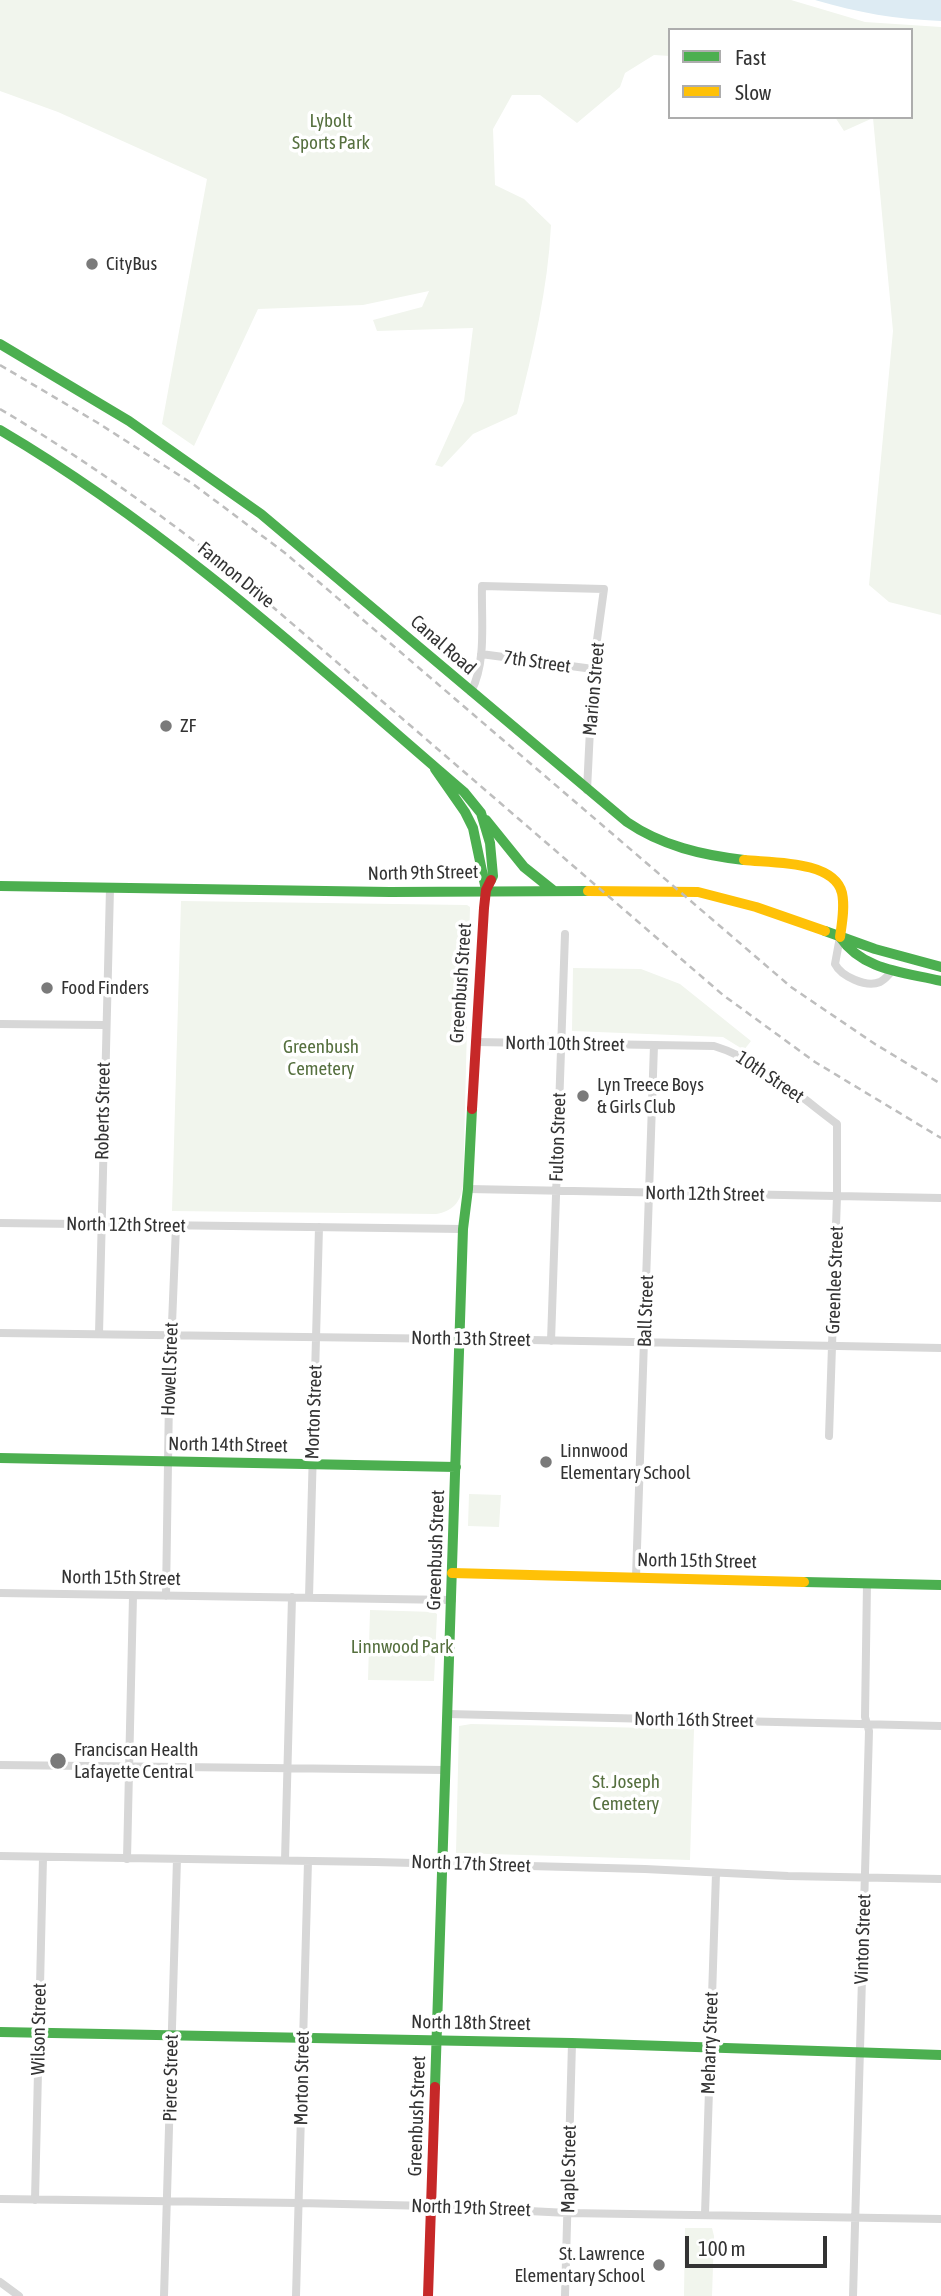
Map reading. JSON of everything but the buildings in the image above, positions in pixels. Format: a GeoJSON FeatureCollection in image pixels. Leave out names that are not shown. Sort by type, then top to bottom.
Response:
{"type":"FeatureCollection","features":[{"type":"Feature","properties":{"kind":"main road","name":"Canal Road"},"geometry":{"type":"LineString","coordinates":[[0,344],[129,421],[261,514],[628,823],[670,844],[717,857],[825,871],[836,879],[841,889],[843,902],[840,937]]}},
{"type":"Feature","properties":{"kind":"main road","name":"Fannon Drive"},"geometry":{"type":"LineString","coordinates":[[0,430],[122,508],[234,594],[464,792],[481,813],[490,843],[493,876],[486,890]]}},
{"type":"Feature","properties":{"kind":"main road","name":"Fannon Drive"},"geometry":{"type":"LineString","coordinates":[[435,769],[440,782],[453,794],[476,832],[486,890]]}},
{"type":"Feature","properties":{"kind":"main road"},"geometry":{"type":"LineString","coordinates":[[481,813],[519,864],[554,891]]}},
{"type":"Feature","properties":{"kind":"main road","name":"North 9th Street"},"geometry":{"type":"LineString","coordinates":[[0,886],[390,892],[698,892],[756,907],[840,937],[941,967]]}},
{"type":"Feature","properties":{"kind":"main road","name":"Greenbush Street"},"geometry":{"type":"LineString","coordinates":[[429,2296],[463,1229],[468,1189],[486,890]]}},
{"type":"Feature","properties":{"kind":"main road","name":"North 9th Street"},"geometry":{"type":"LineString","coordinates":[[840,937],[852,953],[893,970],[941,981]]}},
{"type":"Feature","properties":{"kind":"main road","name":"North 14th Street"},"geometry":{"type":"LineString","coordinates":[[0,1458],[456,1467]]}},
{"type":"Feature","properties":{"kind":"main road","name":"North 15th Street"},"geometry":{"type":"LineString","coordinates":[[452,1573],[941,1585]]}},
{"type":"Feature","properties":{"kind":"main road","name":"North 18th Street"},"geometry":{"type":"LineString","coordinates":[[0,2032],[303,2036],[941,2055]]}},
{"type":"Feature","properties":{"kind":"street","name":"Marion Street"},"geometry":{"type":"LineString","coordinates":[[481,654],[482,586],[604,589],[593,669],[587,790]]}},
{"type":"Feature","properties":{"kind":"street"},"geometry":{"type":"LineString","coordinates":[[471,692],[477,680],[481,654]]}},
{"type":"Feature","properties":{"kind":"street","name":"7th Street"},"geometry":{"type":"LineString","coordinates":[[481,654],[593,669]]}},
{"type":"Feature","properties":{"kind":"street","name":"Roberts Street"},"geometry":{"type":"LineString","coordinates":[[99,1334],[110,888]]}},
{"type":"Feature","properties":{"kind":"street","name":"Fulton Street"},"geometry":{"type":"LineString","coordinates":[[551,1340],[565,934]]}},
{"type":"Feature","properties":{"kind":"street"},"geometry":{"type":"LineString","coordinates":[[840,937],[835,964],[843,973],[871,983],[883,980],[893,970]]}},
{"type":"Feature","properties":{"kind":"street"},"geometry":{"type":"LineString","coordinates":[[0,1024],[106,1025]]}},
{"type":"Feature","properties":{"kind":"street","name":"North 10th Street"},"geometry":{"type":"LineString","coordinates":[[475,1042],[654,1045]]}},
{"type":"Feature","properties":{"kind":"street","name":"10th Street"},"geometry":{"type":"LineString","coordinates":[[654,1045],[714,1046],[731,1051],[782,1084],[837,1125]]}},
{"type":"Feature","properties":{"kind":"street","name":"Ball Street"},"geometry":{"type":"LineString","coordinates":[[636,1577],[654,1045]]}},
{"type":"Feature","properties":{"kind":"street","name":"Greenlee Street"},"geometry":{"type":"LineString","coordinates":[[829,1436],[837,1125]]}},
{"type":"Feature","properties":{"kind":"street","name":"North 12th Street"},"geometry":{"type":"LineString","coordinates":[[468,1189],[941,1198]]}},
{"type":"Feature","properties":{"kind":"street","name":"North 12th Street"},"geometry":{"type":"LineString","coordinates":[[0,1223],[463,1229]]}},
{"type":"Feature","properties":{"kind":"street","name":"Howell Street"},"geometry":{"type":"LineString","coordinates":[[166,1596],[176,1226]]}},
{"type":"Feature","properties":{"kind":"street","name":"Morton Street"},"geometry":{"type":"LineString","coordinates":[[309,1597],[319,1227]]}},
{"type":"Feature","properties":{"kind":"street","name":"North 13th Street"},"geometry":{"type":"LineString","coordinates":[[0,1333],[941,1348]]}},
{"type":"Feature","properties":{"kind":"street","name":"Vinton Street"},"geometry":{"type":"LineString","coordinates":[[853,2296],[869,1731],[865,1717],[867,1583]]}},
{"type":"Feature","properties":{"kind":"street","name":"North 15th Street"},"geometry":{"type":"LineString","coordinates":[[0,1593],[452,1600]]}},
{"type":"Feature","properties":{"kind":"street"},"geometry":{"type":"LineString","coordinates":[[127,1859],[133,1596]]}},
{"type":"Feature","properties":{"kind":"street"},"geometry":{"type":"LineString","coordinates":[[285,1860],[292,1597]]}},
{"type":"Feature","properties":{"kind":"street","name":"North 16th Street"},"geometry":{"type":"LineString","coordinates":[[447,1714],[941,1726]]}},
{"type":"Feature","properties":{"kind":"street"},"geometry":{"type":"LineString","coordinates":[[0,1765],[446,1770]]}},
{"type":"Feature","properties":{"kind":"street","name":"North 17th Street"},"geometry":{"type":"LineString","coordinates":[[0,1856],[443,1863],[941,1879]]}},
{"type":"Feature","properties":{"kind":"street","name":"Wilson Street"},"geometry":{"type":"LineString","coordinates":[[35,2200],[43,1858]]}},
{"type":"Feature","properties":{"kind":"street","name":"Pierce Street"},"geometry":{"type":"LineString","coordinates":[[164,2296],[177,1859]]}},
{"type":"Feature","properties":{"kind":"street","name":"Morton Street"},"geometry":{"type":"LineString","coordinates":[[296,2296],[307,1861]]}},
{"type":"Feature","properties":{"kind":"street","name":"Meharry Street"},"geometry":{"type":"LineString","coordinates":[[705,2214],[716,1872]]}},
{"type":"Feature","properties":{"kind":"street","name":"Maple Street"},"geometry":{"type":"LineString","coordinates":[[565,2296],[572,2043]]}},
{"type":"Feature","properties":{"kind":"street","name":"North 19th Street"},"geometry":{"type":"LineString","coordinates":[[0,2199],[299,2203],[568,2213],[941,2219]]}},
{"type":"Feature","properties":{"kind":"street"},"geometry":{"type":"LineString","coordinates":[[0,2282],[19,2296]]}},
{"type":"Feature","properties":{"kind":"green space","name":"Lybolt Sports Park"},"geometry":{"type":"Polygon","coordinates":[[[0,0],[791,0],[865,22],[941,27],[941,615],[889,602],[869,585],[893,331],[873,119],[913,119],[913,28],[668,28],[668,56],[654,55],[625,73],[620,87],[577,123],[540,95],[512,95],[493,129],[495,185],[524,199],[551,225],[539,320],[517,414],[473,434],[442,467],[435,465],[464,401],[473,328],[377,331],[373,320],[422,307],[429,291],[363,305],[258,309],[194,446],[162,424],[207,179],[58,112],[0,91],[0,0]]]}},
{"type":"Feature","properties":{"kind":"green space"},"geometry":{"type":"Polygon","coordinates":[[[836,119],[871,119],[844,131],[836,119]]]}},
{"type":"Feature","properties":{"kind":"green space","name":"Greenbush Cemetery"},"geometry":{"type":"Polygon","coordinates":[[[181,901],[470,907],[463,1186],[455,1205],[436,1214],[172,1211],[181,901]]]}},
{"type":"Feature","properties":{"kind":"green space"},"geometry":{"type":"Polygon","coordinates":[[[573,968],[641,969],[680,984],[751,1041],[744,1050],[723,1037],[572,1031],[573,968]]]}},
{"type":"Feature","properties":{"kind":"green space"},"geometry":{"type":"Polygon","coordinates":[[[469,1494],[501,1495],[499,1527],[468,1526],[469,1494]]]}},
{"type":"Feature","properties":{"kind":"green space","name":"Linnwood Park"},"geometry":{"type":"Polygon","coordinates":[[[370,1610],[437,1614],[434,1681],[368,1680],[370,1610]]]}},
{"type":"Feature","properties":{"kind":"green space","name":"St. Joseph Cemetery"},"geometry":{"type":"Polygon","coordinates":[[[471,1724],[694,1729],[690,1860],[456,1853],[459,1726],[471,1724]]]}},
{"type":"Feature","properties":{"kind":"green space"},"geometry":{"type":"Polygon","coordinates":[[[685,2228],[712,2228],[712,2296],[684,2296],[685,2228]]]}},
{"type":"Feature","properties":{"kind":"shaded area"},"geometry":{"type":"Polygon","coordinates":[[[815,0],[941,0],[941,21],[877,15],[815,0]]]}},
{"type":"Feature","properties":{"kind":"railway"},"geometry":{"type":"LineString","coordinates":[[0,365],[193,484],[285,553],[791,987],[875,1044],[941,1084]]}},
{"type":"Feature","properties":{"kind":"railway"},"geometry":{"type":"LineString","coordinates":[[0,409],[111,480],[216,558],[723,995],[815,1062],[941,1138]]}},
{"type":"Feature","properties":{"kind":"traffic: fast"},"geometry":{"type":"LineString","coordinates":[[0,344],[129,421],[261,514],[627,822],[654,837],[683,848],[744,860]]}},
{"type":"Feature","properties":{"kind":"traffic: fast"},"geometry":{"type":"LineString","coordinates":[[0,430],[123,511],[240,600],[464,792],[481,813],[490,843],[493,876],[491,880]]}},
{"type":"Feature","properties":{"kind":"traffic: fast"},"geometry":{"type":"LineString","coordinates":[[435,769],[473,828],[486,890]]}},
{"type":"Feature","properties":{"kind":"traffic: fast"},"geometry":{"type":"LineString","coordinates":[[486,820],[524,867],[554,891]]}},
{"type":"Feature","properties":{"kind":"traffic: fast"},"geometry":{"type":"LineString","coordinates":[[0,886],[390,892],[588,891]]}},
{"type":"Feature","properties":{"kind":"traffic: fast"},"geometry":{"type":"LineString","coordinates":[[825,931],[875,949],[941,967]]}},
{"type":"Feature","properties":{"kind":"traffic: fast"},"geometry":{"type":"LineString","coordinates":[[840,937],[860,957],[872,963],[941,981]]}},
{"type":"Feature","properties":{"kind":"traffic: fast"},"geometry":{"type":"LineString","coordinates":[[435,2087],[463,1229],[472,1109]]}},
{"type":"Feature","properties":{"kind":"traffic: fast"},"geometry":{"type":"LineString","coordinates":[[0,1458],[456,1467]]}},
{"type":"Feature","properties":{"kind":"traffic: fast"},"geometry":{"type":"LineString","coordinates":[[804,1582],[941,1585]]}},
{"type":"Feature","properties":{"kind":"traffic: fast"},"geometry":{"type":"LineString","coordinates":[[0,2032],[572,2043],[941,2055]]}},
{"type":"Feature","properties":{"kind":"traffic: slow"},"geometry":{"type":"LineString","coordinates":[[744,860],[800,865],[827,874],[837,882],[842,893],[843,909],[840,937]]}},
{"type":"Feature","properties":{"kind":"traffic: slow"},"geometry":{"type":"LineString","coordinates":[[588,891],[698,892],[756,907],[825,931]]}},
{"type":"Feature","properties":{"kind":"traffic: slow"},"geometry":{"type":"LineString","coordinates":[[452,1573],[804,1582]]}},
{"type":"Feature","properties":{"kind":"traffic: jam"},"geometry":{"type":"LineString","coordinates":[[472,1109],[484,908],[486,890],[491,880]]}},
{"type":"Feature","properties":{"kind":"traffic: jam"},"geometry":{"type":"LineString","coordinates":[[428,2296],[435,2087]]}},
{"type":"Feature","properties":{"kind":"place","name":"CityBus"},"geometry":{"type":"Point","coordinates":[92,264]}},
{"type":"Feature","properties":{"kind":"place","name":"ZF"},"geometry":{"type":"Point","coordinates":[166,726]}},
{"type":"Feature","properties":{"kind":"place","name":"Food Finders"},"geometry":{"type":"Point","coordinates":[47,988]}},
{"type":"Feature","properties":{"kind":"place","name":"Lyn Treece Boys & Girls Club"},"geometry":{"type":"Point","coordinates":[583,1096]}},
{"type":"Feature","properties":{"kind":"place","name":"Linnwood Elementary School"},"geometry":{"type":"Point","coordinates":[546,1462]}},
{"type":"Feature","properties":{"kind":"place","name":"Franciscan Health Lafayette Central"},"geometry":{"type":"Point","coordinates":[58,1761]}},
{"type":"Feature","properties":{"kind":"place","name":"St. Lawrence Elementary School"},"geometry":{"type":"Point","coordinates":[659,2265]}}]}
